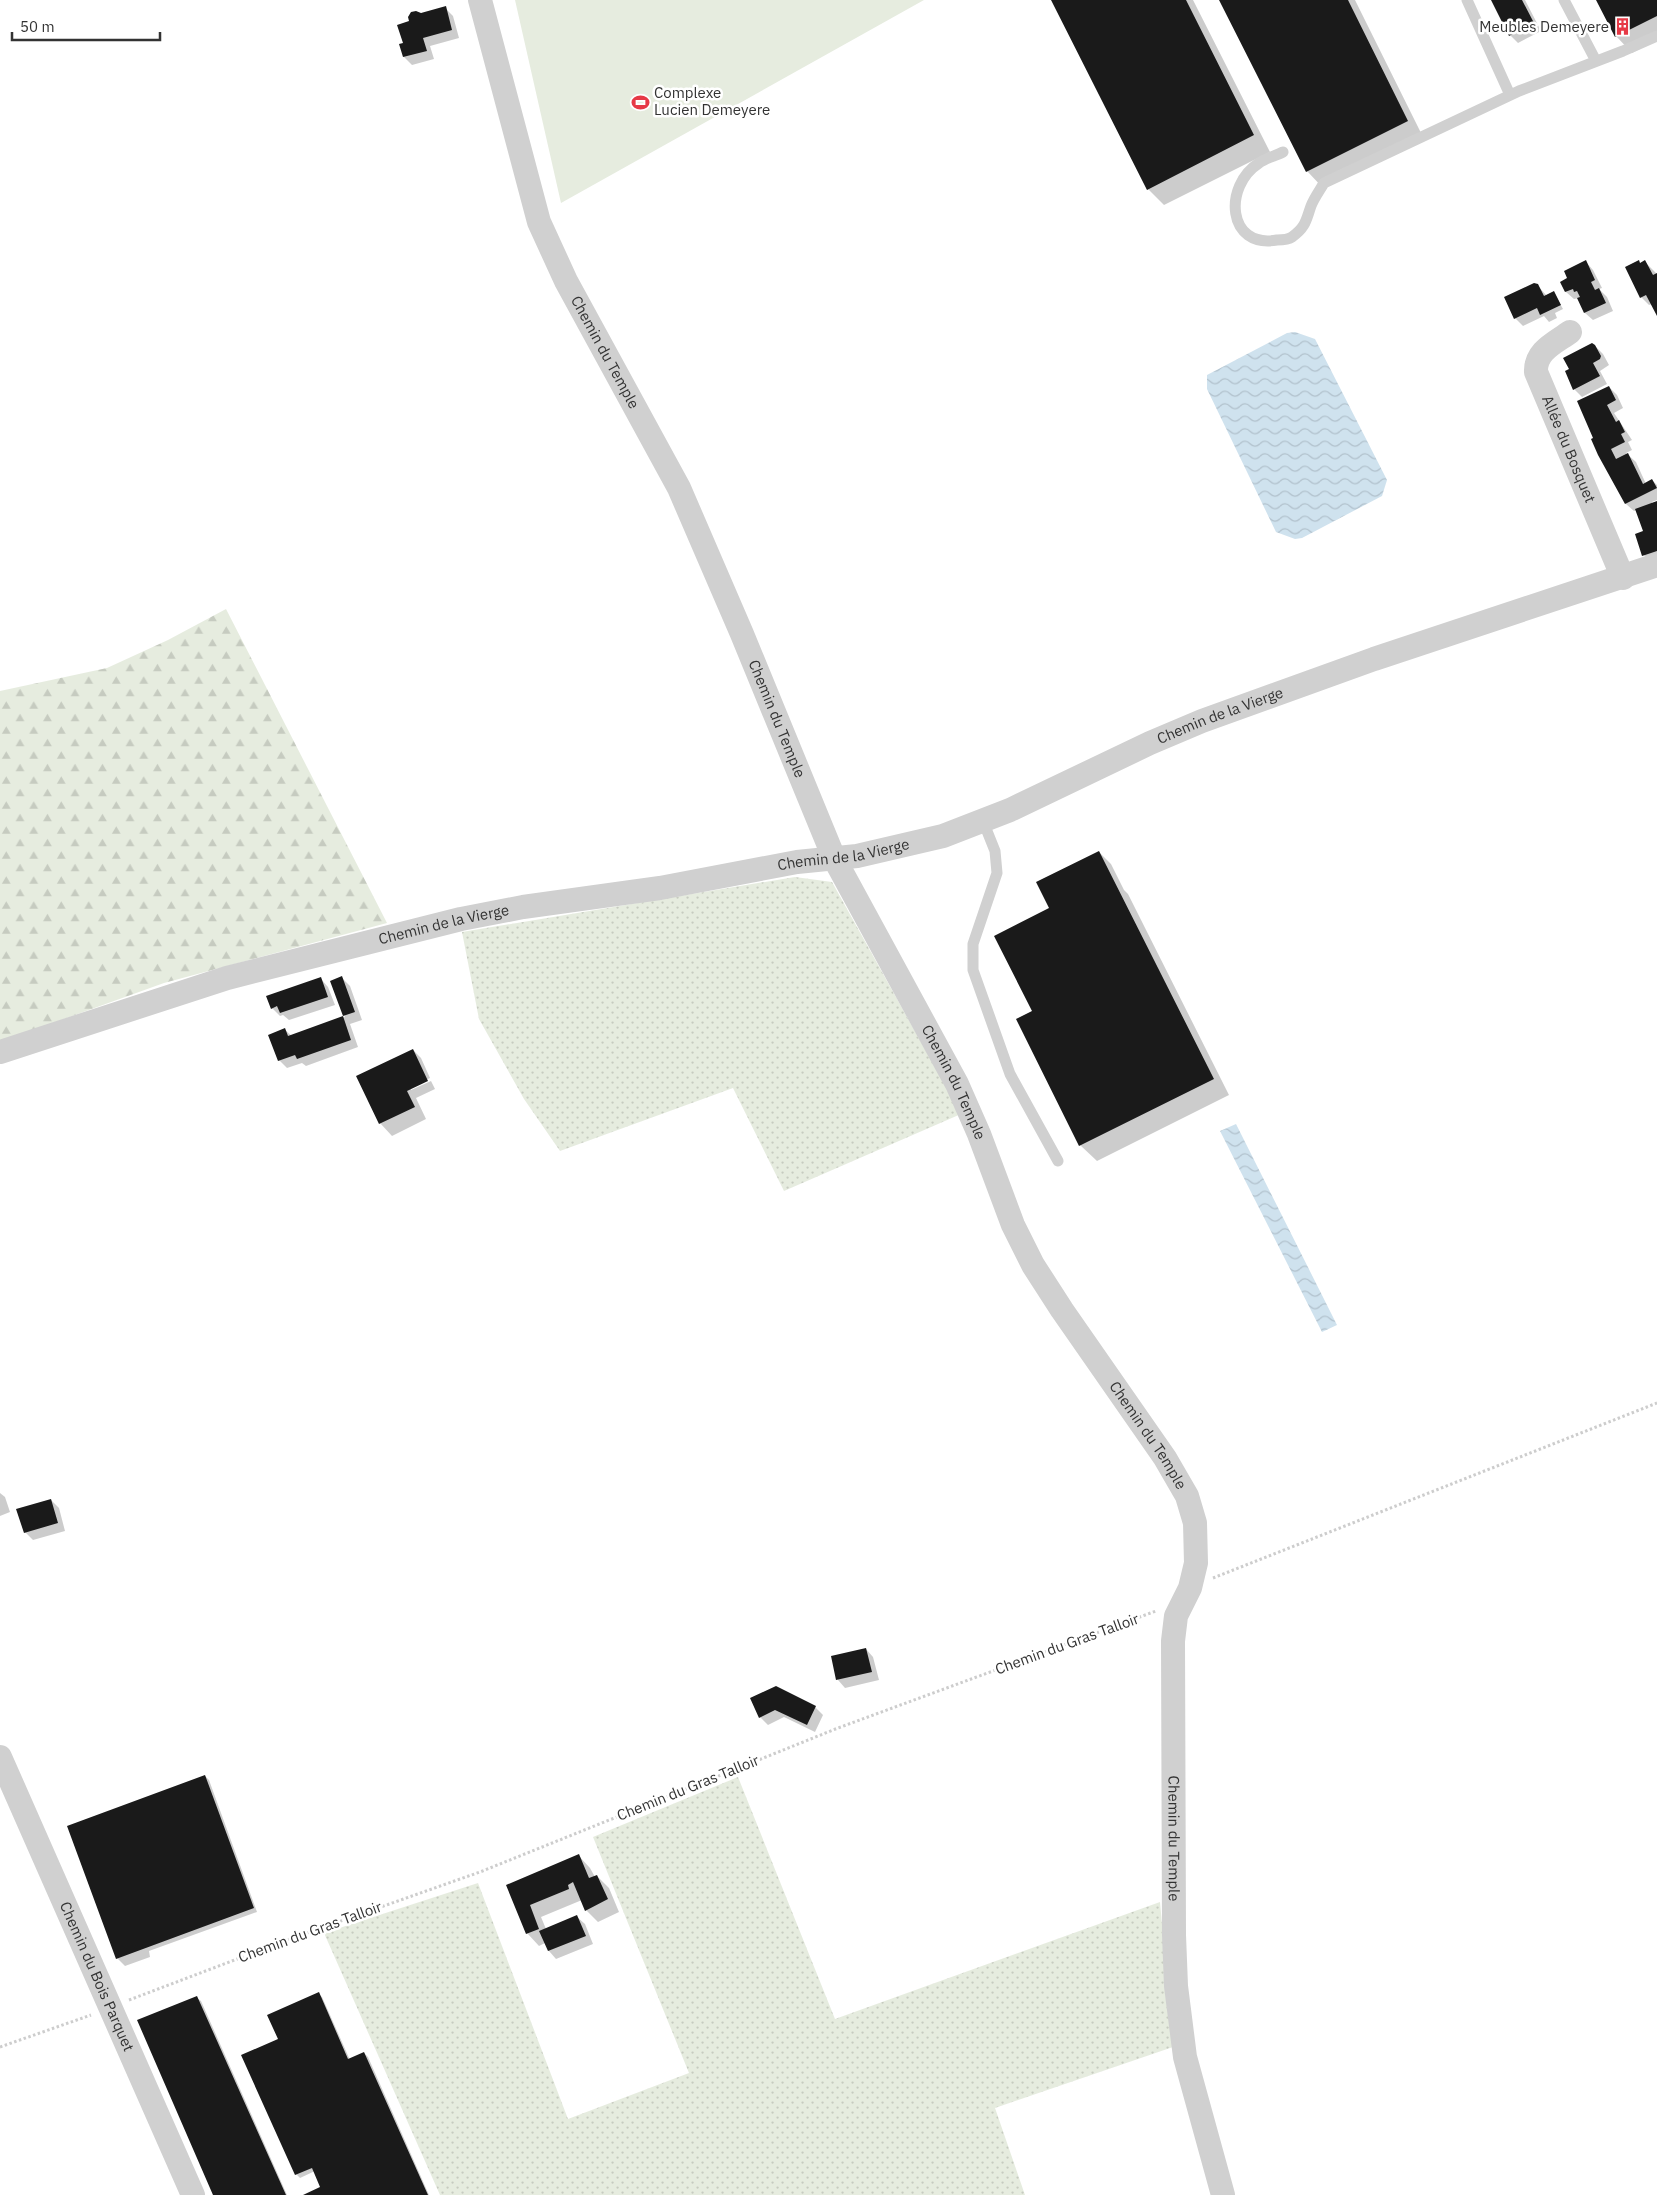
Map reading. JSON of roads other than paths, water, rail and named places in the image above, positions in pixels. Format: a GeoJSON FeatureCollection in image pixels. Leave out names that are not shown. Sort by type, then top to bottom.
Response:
{"type":"FeatureCollection","features":[{"type":"Feature","properties":{"kind":"street","name":"Chemin du Temple"},"geometry":{"type":"LineString","coordinates":[[480,0],[539,222],[566,281],[679,488],[742,634],[834,858],[957,1084],[979,1134],[1013,1225],[1029,1258],[1062,1310],[1181,1483],[1191,1509],[1197,1537],[1196,1563],[1186,1594],[1176,1616],[1173,1641],[1174,1935],[1176,1986],[1185,2057],[1223,2195]]}},
{"type":"Feature","properties":{"kind":"street","name":"Allée du Bosquet"},"geometry":{"type":"LineString","coordinates":[[1570,332],[1541,353],[1536,362],[1536,372],[1623,578]]}},
{"type":"Feature","properties":{"kind":"street","name":"Chemin de la Vierge"},"geometry":{"type":"LineString","coordinates":[[0,1052],[227,978],[470,917],[538,905],[660,888],[798,862],[874,852],[943,836],[1010,810],[1142,747],[1202,721],[1374,659],[1623,578],[1657,565]]}},
{"type":"Feature","properties":{"kind":"street","name":"Chemin du Bois Parquet"},"geometry":{"type":"LineString","coordinates":[[0,1757],[193,2195]]}},
{"type":"Feature","properties":{"kind":"lane"},"geometry":{"type":"LineString","coordinates":[[1467,0],[1510,94]]}},
{"type":"Feature","properties":{"kind":"lane"},"geometry":{"type":"LineString","coordinates":[[1564,0],[1596,62]]}},
{"type":"Feature","properties":{"kind":"lane"},"geometry":{"type":"LineString","coordinates":[[1283,152],[1258,164],[1240,183],[1234,204],[1235,219],[1249,236],[1270,242],[1290,238],[1307,222],[1311,205],[1324,182],[1510,94],[1596,62],[1657,36]]}},
{"type":"Feature","properties":{"kind":"lane"},"geometry":{"type":"LineString","coordinates":[[983,821],[995,851],[998,873],[973,944],[973,970],[1010,1074],[1058,1161]]}},
{"type":"Feature","properties":{"kind":"water"},"geometry":{"type":"Polygon","coordinates":[[[1295,332],[1315,339],[1387,480],[1382,496],[1302,538],[1295,539],[1276,532],[1207,389],[1207,375],[1287,333],[1295,332]]]}},
{"type":"Feature","properties":{"kind":"water"},"geometry":{"type":"Polygon","coordinates":[[[1236,1124],[1337,1325],[1322,1332],[1220,1131],[1236,1124]]]}},
{"type":"Feature","properties":{"kind":"place","name":"Meubles Demeyere"},"geometry":{"type":"Point","coordinates":[1623,27]}},
{"type":"Feature","properties":{"kind":"place","name":"Complexe Lucien Demeyere"},"geometry":{"type":"Point","coordinates":[640,102]}}]}
